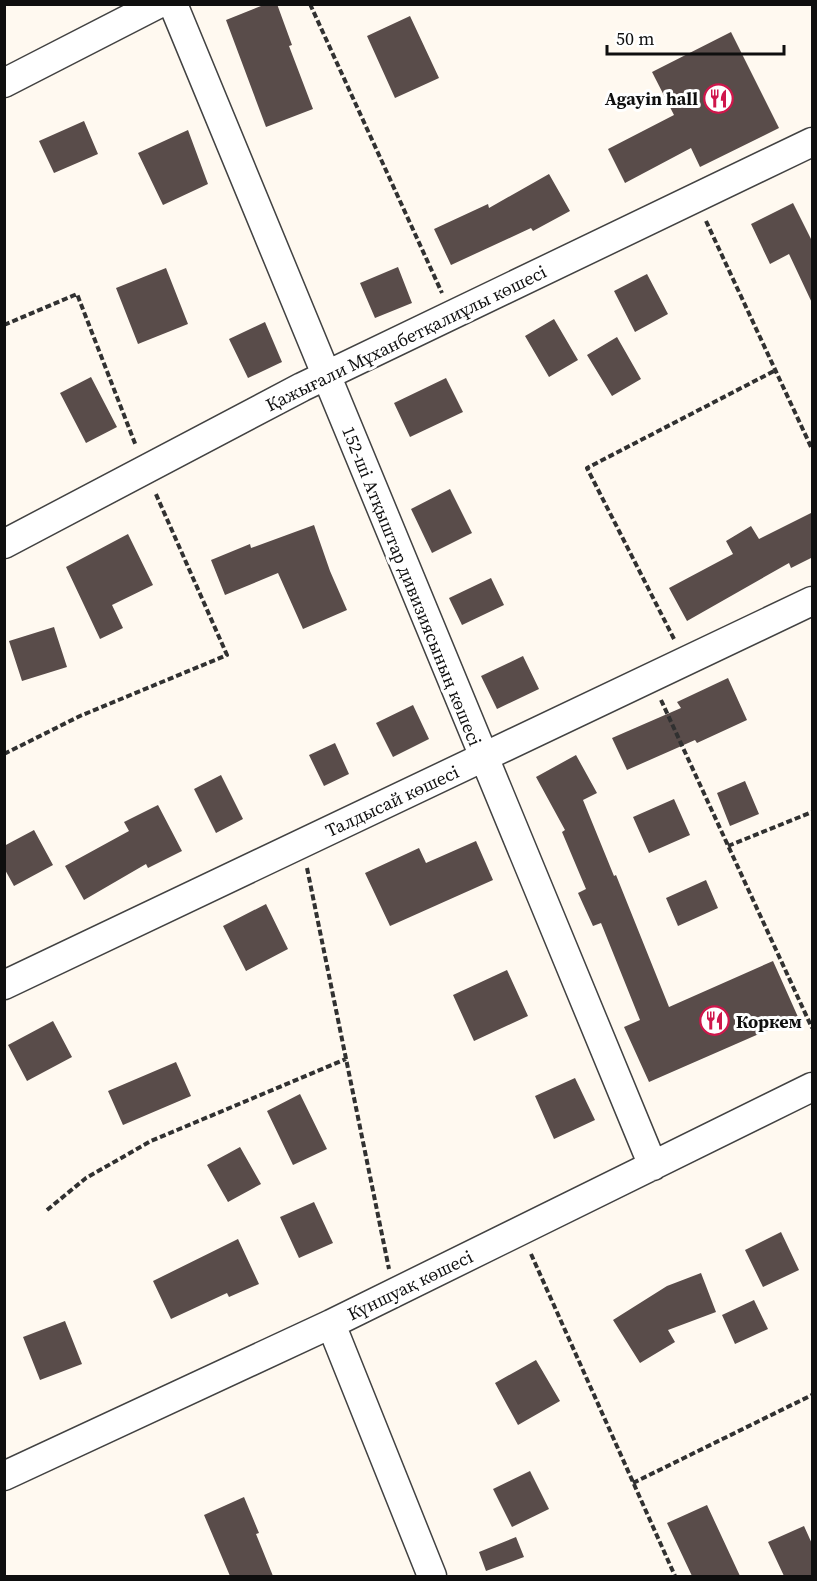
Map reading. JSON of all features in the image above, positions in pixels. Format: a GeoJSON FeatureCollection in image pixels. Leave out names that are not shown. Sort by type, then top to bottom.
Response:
{"type":"FeatureCollection","features":[{"type":"Feature","properties":{"kind":"street"},"geometry":{"type":"LineString","coordinates":[[4,83],[159,4]]}},
{"type":"Feature","properties":{"kind":"street","name":"152-ші Атқыштар дивизиясының көшесі"},"geometry":{"type":"LineString","coordinates":[[173,4],[653,1166]]}},
{"type":"Feature","properties":{"kind":"street","name":"Қажығали Мұханбетқалиұлы көшесі"},"geometry":{"type":"LineString","coordinates":[[4,544],[325,376],[813,142]]}},
{"type":"Feature","properties":{"kind":"street","name":"Талдысай көшесі"},"geometry":{"type":"LineString","coordinates":[[4,985],[813,601]]}},
{"type":"Feature","properties":{"kind":"street","name":"Күншуақ көшесі"},"geometry":{"type":"LineString","coordinates":[[4,1476],[332,1324],[813,1087]]}},
{"type":"Feature","properties":{"kind":"street"},"geometry":{"type":"LineString","coordinates":[[332,1324],[432,1576]]}},
{"type":"Feature","properties":{"kind":"path"},"geometry":{"type":"LineString","coordinates":[[310,4],[452,315]]}},
{"type":"Feature","properties":{"kind":"path"},"geometry":{"type":"LineString","coordinates":[[695,198],[813,449]]}},
{"type":"Feature","properties":{"kind":"path"},"geometry":{"type":"LineString","coordinates":[[4,325],[77,294],[145,470],[227,655],[80,716],[4,754]]}},
{"type":"Feature","properties":{"kind":"path"},"geometry":{"type":"LineString","coordinates":[[685,662],[587,468],[776,370]]}},
{"type":"Feature","properties":{"kind":"path"},"geometry":{"type":"LineString","coordinates":[[651,678],[813,1028]]}},
{"type":"Feature","properties":{"kind":"path"},"geometry":{"type":"LineString","coordinates":[[728,846],[813,812]]}},
{"type":"Feature","properties":{"kind":"path"},"geometry":{"type":"LineString","coordinates":[[302,844],[394,1293]]}},
{"type":"Feature","properties":{"kind":"path"},"geometry":{"type":"LineString","coordinates":[[47,1210],[86,1178],[151,1141],[346,1059]]}},
{"type":"Feature","properties":{"kind":"path"},"geometry":{"type":"LineString","coordinates":[[520,1231],[675,1576]]}},
{"type":"Feature","properties":{"kind":"path"},"geometry":{"type":"LineString","coordinates":[[633,1483],[813,1395]]}},
{"type":"Feature","properties":{"kind":"building"},"geometry":{"type":"Polygon","coordinates":[[[266,4],[277,4],[292,45],[289,46],[313,109],[266,127],[226,20],[266,4]]]}},
{"type":"Feature","properties":{"kind":"building"},"geometry":{"type":"Polygon","coordinates":[[[410,16],[439,78],[395,98],[367,36],[410,16]]]}},
{"type":"Feature","properties":{"kind":"building"},"geometry":{"type":"Polygon","coordinates":[[[731,32],[779,128],[700,167],[691,148],[625,183],[608,149],[674,115],[652,72],[731,32]]]}},
{"type":"Feature","properties":{"kind":"building"},"geometry":{"type":"Polygon","coordinates":[[[84,121],[98,154],[54,173],[39,141],[84,121]]]}},
{"type":"Feature","properties":{"kind":"building"},"geometry":{"type":"Polygon","coordinates":[[[188,130],[208,184],[163,205],[138,153],[188,130]]]}},
{"type":"Feature","properties":{"kind":"building"},"geometry":{"type":"Polygon","coordinates":[[[549,174],[570,211],[533,231],[531,228],[451,265],[434,229],[488,204],[489,208],[549,174]]]}},
{"type":"Feature","properties":{"kind":"building"},"geometry":{"type":"Polygon","coordinates":[[[793,203],[813,243],[813,305],[789,254],[770,264],[751,224],[793,203]]]}},
{"type":"Feature","properties":{"kind":"building"},"geometry":{"type":"Polygon","coordinates":[[[398,267],[412,303],[375,318],[360,283],[398,267]]]}},
{"type":"Feature","properties":{"kind":"building"},"geometry":{"type":"Polygon","coordinates":[[[166,268],[188,324],[138,344],[116,288],[166,268]]]}},
{"type":"Feature","properties":{"kind":"building"},"geometry":{"type":"Polygon","coordinates":[[[647,274],[668,314],[635,332],[614,291],[647,274]]]}},
{"type":"Feature","properties":{"kind":"building"},"geometry":{"type":"Polygon","coordinates":[[[554,319],[578,360],[549,377],[525,336],[554,319]]]}},
{"type":"Feature","properties":{"kind":"building"},"geometry":{"type":"Polygon","coordinates":[[[265,322],[282,362],[248,378],[229,339],[265,322]]]}},
{"type":"Feature","properties":{"kind":"building"},"geometry":{"type":"Polygon","coordinates":[[[617,337],[641,379],[612,396],[587,355],[617,337]]]}},
{"type":"Feature","properties":{"kind":"building"},"geometry":{"type":"Polygon","coordinates":[[[91,377],[117,427],[86,443],[60,393],[91,377]]]}},
{"type":"Feature","properties":{"kind":"building"},"geometry":{"type":"Polygon","coordinates":[[[446,378],[463,412],[410,437],[394,403],[446,378]]]}},
{"type":"Feature","properties":{"kind":"building"},"geometry":{"type":"Polygon","coordinates":[[[450,489],[472,533],[432,553],[411,509],[450,489]]]}},
{"type":"Feature","properties":{"kind":"building"},"geometry":{"type":"Polygon","coordinates":[[[813,512],[813,557],[791,568],[789,563],[687,621],[669,588],[733,554],[726,541],[751,526],[759,539],[813,512]]]}},
{"type":"Feature","properties":{"kind":"building"},"geometry":{"type":"Polygon","coordinates":[[[314,525],[347,610],[303,629],[278,573],[225,595],[211,560],[250,544],[251,548],[314,525]]]}},
{"type":"Feature","properties":{"kind":"building"},"geometry":{"type":"Polygon","coordinates":[[[128,534],[153,585],[112,605],[123,628],[100,639],[66,567],[128,534]]]}},
{"type":"Feature","properties":{"kind":"building"},"geometry":{"type":"Polygon","coordinates":[[[491,578],[504,605],[462,625],[449,598],[491,578]]]}},
{"type":"Feature","properties":{"kind":"building"},"geometry":{"type":"Polygon","coordinates":[[[54,627],[67,667],[22,681],[9,641],[54,627]]]}},
{"type":"Feature","properties":{"kind":"building"},"geometry":{"type":"Polygon","coordinates":[[[523,656],[539,689],[497,709],[481,676],[523,656]]]}},
{"type":"Feature","properties":{"kind":"building"},"geometry":{"type":"Polygon","coordinates":[[[728,678],[747,720],[697,743],[695,740],[627,770],[612,738],[681,708],[677,702],[728,678]]]}},
{"type":"Feature","properties":{"kind":"building"},"geometry":{"type":"Polygon","coordinates":[[[413,705],[429,739],[393,757],[376,723],[413,705]]]}},
{"type":"Feature","properties":{"kind":"building"},"geometry":{"type":"Polygon","coordinates":[[[335,743],[349,774],[324,786],[309,755],[335,743]]]}},
{"type":"Feature","properties":{"kind":"building"},"geometry":{"type":"Polygon","coordinates":[[[576,755],[597,793],[583,800],[669,1007],[773,961],[798,1017],[649,1082],[624,1027],[640,1020],[601,923],[593,926],[578,893],[586,889],[562,832],[565,830],[536,777],[576,755]]]}},
{"type":"Feature","properties":{"kind":"building"},"geometry":{"type":"Polygon","coordinates":[[[221,775],[243,819],[216,833],[194,789],[221,775]]]}},
{"type":"Feature","properties":{"kind":"building"},"geometry":{"type":"Polygon","coordinates":[[[745,781],[759,814],[730,826],[717,793],[745,781]]]}},
{"type":"Feature","properties":{"kind":"building"},"geometry":{"type":"Polygon","coordinates":[[[674,799],[690,835],[649,853],[633,817],[674,799]]]}},
{"type":"Feature","properties":{"kind":"building"},"geometry":{"type":"Polygon","coordinates":[[[158,805],[182,851],[148,868],[146,864],[84,900],[65,866],[129,831],[124,822],[158,805]]]}},
{"type":"Feature","properties":{"kind":"building"},"geometry":{"type":"Polygon","coordinates":[[[34,830],[53,865],[14,886],[4,868],[4,846],[34,830]]]}},
{"type":"Feature","properties":{"kind":"building"},"geometry":{"type":"Polygon","coordinates":[[[476,841],[493,880],[390,926],[365,873],[419,848],[426,863],[476,841]]]}},
{"type":"Feature","properties":{"kind":"building"},"geometry":{"type":"Polygon","coordinates":[[[706,880],[718,908],[678,926],[666,898],[706,880]]]}},
{"type":"Feature","properties":{"kind":"building"},"geometry":{"type":"Polygon","coordinates":[[[266,904],[288,949],[246,971],[223,926],[266,904]]]}},
{"type":"Feature","properties":{"kind":"building"},"geometry":{"type":"Polygon","coordinates":[[[507,970],[528,1016],[474,1041],[453,995],[507,970]]]}},
{"type":"Feature","properties":{"kind":"building"},"geometry":{"type":"Polygon","coordinates":[[[53,1021],[72,1057],[27,1081],[8,1045],[53,1021]]]}},
{"type":"Feature","properties":{"kind":"building"},"geometry":{"type":"Polygon","coordinates":[[[176,1062],[191,1096],[123,1125],[108,1091],[176,1062]]]}},
{"type":"Feature","properties":{"kind":"building"},"geometry":{"type":"Polygon","coordinates":[[[575,1078],[595,1120],[554,1139],[535,1096],[575,1078]]]}},
{"type":"Feature","properties":{"kind":"building"},"geometry":{"type":"Polygon","coordinates":[[[300,1094],[327,1149],[293,1165],[267,1111],[300,1094]]]}},
{"type":"Feature","properties":{"kind":"building"},"geometry":{"type":"Polygon","coordinates":[[[240,1147],[261,1184],[228,1202],[207,1165],[240,1147]]]}},
{"type":"Feature","properties":{"kind":"building"},"geometry":{"type":"Polygon","coordinates":[[[314,1202],[333,1243],[299,1258],[280,1217],[314,1202]]]}},
{"type":"Feature","properties":{"kind":"building"},"geometry":{"type":"Polygon","coordinates":[[[781,1232],[799,1270],[763,1287],[745,1250],[781,1232]]]}},
{"type":"Feature","properties":{"kind":"building"},"geometry":{"type":"Polygon","coordinates":[[[238,1239],[259,1284],[229,1297],[227,1293],[171,1319],[153,1281],[238,1239]]]}},
{"type":"Feature","properties":{"kind":"building"},"geometry":{"type":"Polygon","coordinates":[[[701,1273],[716,1312],[668,1330],[675,1342],[640,1363],[613,1320],[667,1286],[701,1273]]]}},
{"type":"Feature","properties":{"kind":"building"},"geometry":{"type":"Polygon","coordinates":[[[754,1300],[768,1329],[735,1344],[722,1315],[754,1300]]]}},
{"type":"Feature","properties":{"kind":"building"},"geometry":{"type":"Polygon","coordinates":[[[65,1321],[82,1364],[40,1380],[23,1337],[65,1321]]]}},
{"type":"Feature","properties":{"kind":"building"},"geometry":{"type":"Polygon","coordinates":[[[536,1360],[560,1401],[518,1425],[495,1383],[536,1360]]]}},
{"type":"Feature","properties":{"kind":"building"},"geometry":{"type":"Polygon","coordinates":[[[530,1471],[549,1509],[512,1527],[493,1489],[530,1471]]]}},
{"type":"Feature","properties":{"kind":"building"},"geometry":{"type":"Polygon","coordinates":[[[244,1497],[273,1576],[230,1576],[204,1515],[244,1497]]]}},
{"type":"Feature","properties":{"kind":"building"},"geometry":{"type":"Polygon","coordinates":[[[707,1505],[740,1576],[692,1576],[667,1523],[707,1505]]]}},
{"type":"Feature","properties":{"kind":"building"},"geometry":{"type":"Polygon","coordinates":[[[804,1526],[813,1546],[813,1576],[784,1576],[768,1542],[804,1526]]]}},
{"type":"Feature","properties":{"kind":"building"},"geometry":{"type":"Polygon","coordinates":[[[516,1537],[524,1557],[486,1571],[479,1552],[516,1537]]]}},
{"type":"Feature","properties":{"kind":"place","name":"Agayin hall"},"geometry":{"type":"Point","coordinates":[719,98]}},
{"type":"Feature","properties":{"kind":"place","name":"Коркем"},"geometry":{"type":"Point","coordinates":[715,1021]}}]}
